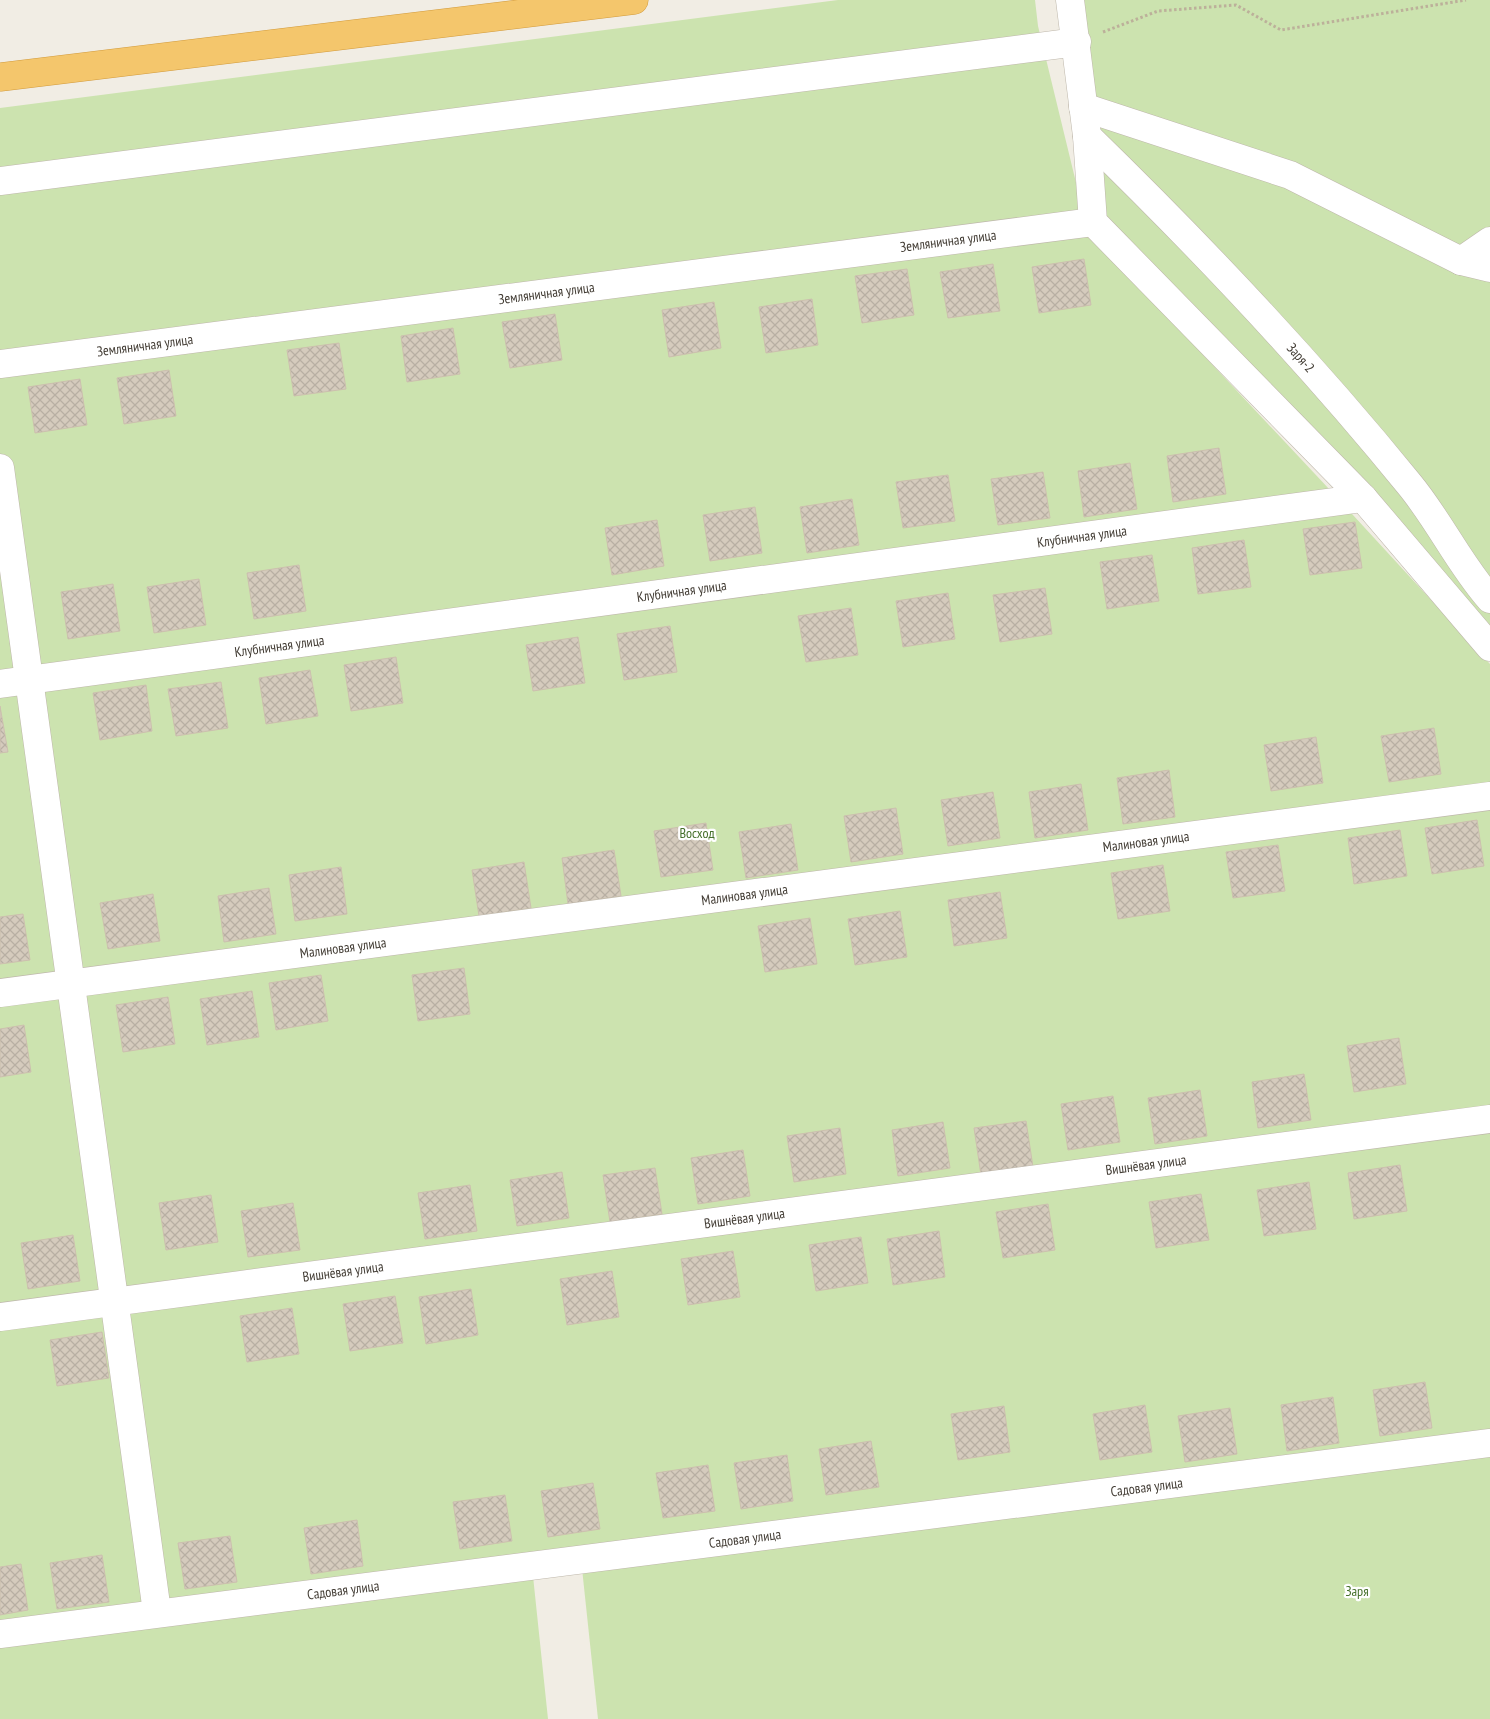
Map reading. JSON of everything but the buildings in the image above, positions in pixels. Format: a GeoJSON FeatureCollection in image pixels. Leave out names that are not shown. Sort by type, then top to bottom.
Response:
{"type":"FeatureCollection","features":[{"type":"Feature","properties":{"kind":"highway"},"geometry":{"type":"LineString","coordinates":[[0,77],[634,0]]}},
{"type":"Feature","properties":{"kind":"street"},"geometry":{"type":"LineString","coordinates":[[1070,0],[1088,136],[1093,222],[1362,498],[1490,647]]}},
{"type":"Feature","properties":{"kind":"street"},"geometry":{"type":"LineString","coordinates":[[0,181],[1077,42]]}},
{"type":"Feature","properties":{"kind":"street"},"geometry":{"type":"LineString","coordinates":[[1083,107],[1290,175],[1461,261],[1490,268]]}},
{"type":"Feature","properties":{"kind":"street","name":"Заря-2"},"geometry":{"type":"LineString","coordinates":[[1088,136],[1150,197],[1299,354],[1410,486],[1490,599]]}},
{"type":"Feature","properties":{"kind":"street","name":"Земляничная улица"},"geometry":{"type":"LineString","coordinates":[[0,364],[1093,222]]}},
{"type":"Feature","properties":{"kind":"street"},"geometry":{"type":"LineString","coordinates":[[1461,261],[1490,242]]}},
{"type":"Feature","properties":{"kind":"street"},"geometry":{"type":"LineString","coordinates":[[0,468],[157,1612]]}},
{"type":"Feature","properties":{"kind":"street","name":"Клубничная улица"},"geometry":{"type":"LineString","coordinates":[[0,684],[1362,498]]}},
{"type":"Feature","properties":{"kind":"street","name":"Малиновая улица"},"geometry":{"type":"LineString","coordinates":[[0,994],[1490,796]]}},
{"type":"Feature","properties":{"kind":"street","name":"Вишнёвая улица"},"geometry":{"type":"LineString","coordinates":[[0,1317],[1490,1119]]}},
{"type":"Feature","properties":{"kind":"street","name":"Садовая улица"},"geometry":{"type":"LineString","coordinates":[[0,1634],[157,1612],[1490,1443]]}},
{"type":"Feature","properties":{"kind":"path"},"geometry":{"type":"LineString","coordinates":[[1077,42],[1158,11],[1236,5],[1281,30],[1466,0]]}},
{"type":"Feature","properties":{"kind":"green space","name":"Восход"},"geometry":{"type":"Polygon","coordinates":[[[838,0],[1035,0],[1038,26],[1088,232],[1490,664],[1490,1432],[531,1557],[548,1719],[0,1719],[0,108],[838,0]]]}},
{"type":"Feature","properties":{"kind":"green space"},"geometry":{"type":"Polygon","coordinates":[[[1067,0],[1490,0],[1490,658],[1094,222],[1067,0]]]}},
{"type":"Feature","properties":{"kind":"green space","name":"Заря"},"geometry":{"type":"Polygon","coordinates":[[[1490,1446],[1490,1719],[598,1719],[581,1559],[1490,1446]]]}}]}
